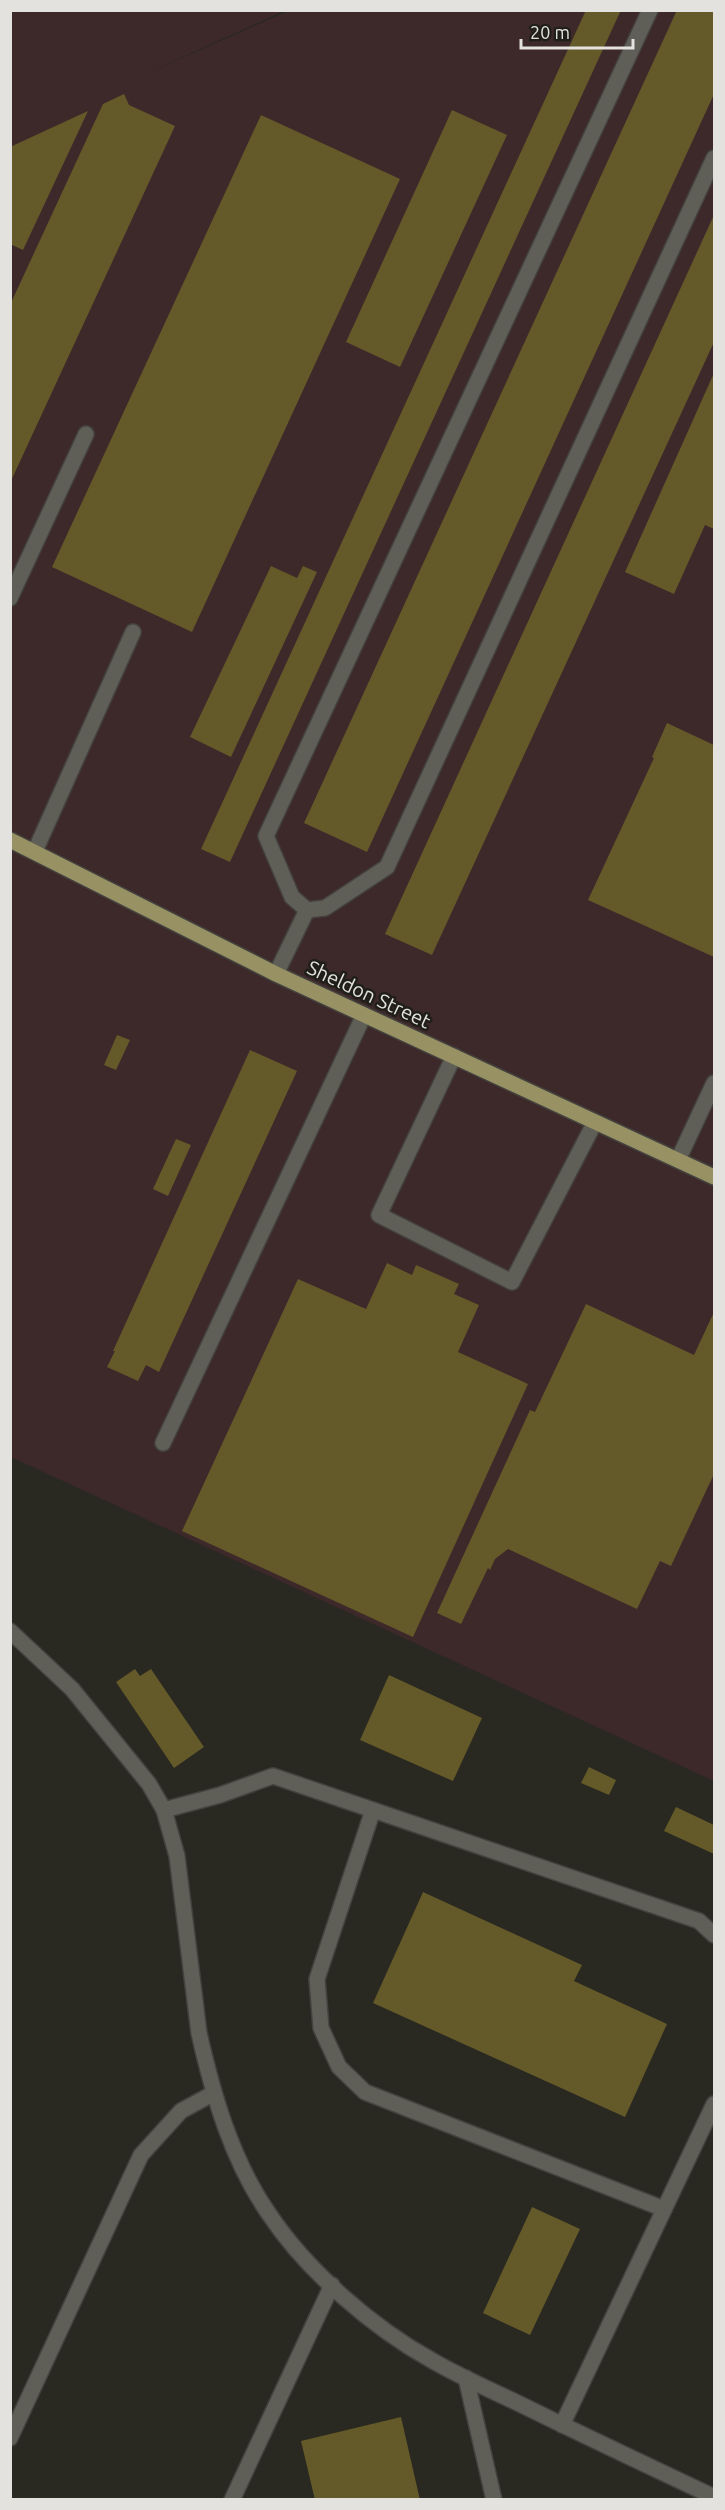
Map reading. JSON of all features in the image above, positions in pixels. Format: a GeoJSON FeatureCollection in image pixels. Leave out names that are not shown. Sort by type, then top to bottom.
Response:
{"type":"FeatureCollection","features":[{"type":"Feature","properties":{"kind":"main road","name":"Sheldon Street"},"geometry":{"type":"LineString","coordinates":[[10,840],[276,974],[714,1177]]}},
{"type":"Feature","properties":{"kind":"lane"},"geometry":{"type":"LineString","coordinates":[[650,10],[266,836],[292,897],[308,910],[325,908],[387,867],[714,158]]}},
{"type":"Feature","properties":{"kind":"lane"},"geometry":{"type":"LineString","coordinates":[[10,598],[86,434]]}},
{"type":"Feature","properties":{"kind":"lane"},"geometry":{"type":"LineString","coordinates":[[35,851],[133,632]]}},
{"type":"Feature","properties":{"kind":"lane"},"geometry":{"type":"LineString","coordinates":[[276,974],[308,910]]}},
{"type":"Feature","properties":{"kind":"lane"},"geometry":{"type":"LineString","coordinates":[[163,1443],[364,1015]]}},
{"type":"Feature","properties":{"kind":"lane"},"geometry":{"type":"LineString","coordinates":[[454,1056],[379,1215],[512,1282],[595,1122]]}},
{"type":"Feature","properties":{"kind":"lane"},"geometry":{"type":"LineString","coordinates":[[678,1160],[714,1083]]}},
{"type":"Feature","properties":{"kind":"lane"},"geometry":{"type":"LineString","coordinates":[[10,1631],[72,1689],[149,1784],[164,1810],[177,1856],[199,2033],[214,2092],[240,2162],[268,2212],[290,2243],[332,2284],[398,2339],[432,2361],[714,2497]]}},
{"type":"Feature","properties":{"kind":"lane"},"geometry":{"type":"LineString","coordinates":[[164,1810],[220,1795],[273,1776],[699,1921],[714,1935]]}},
{"type":"Feature","properties":{"kind":"lane"},"geometry":{"type":"LineString","coordinates":[[373,1810],[317,1979],[321,2028],[339,2067],[365,2092],[664,2210]]}},
{"type":"Feature","properties":{"kind":"lane"},"geometry":{"type":"LineString","coordinates":[[10,2439],[141,2155],[182,2111],[214,2092]]}},
{"type":"Feature","properties":{"kind":"lane"},"geometry":{"type":"LineString","coordinates":[[562,2425],[714,2104]]}},
{"type":"Feature","properties":{"kind":"lane"},"geometry":{"type":"LineString","coordinates":[[232,2499],[332,2284]]}},
{"type":"Feature","properties":{"kind":"lane"},"geometry":{"type":"LineString","coordinates":[[466,2378],[494,2499]]}},
{"type":"Feature","properties":{"kind":"shaded area"},"geometry":{"type":"Polygon","coordinates":[[[11,11],[284,11],[139,77],[288,11],[714,11],[714,1781],[11,1457],[11,11]]]}},
{"type":"Feature","properties":{"kind":"building"},"geometry":{"type":"Polygon","coordinates":[[[586,10],[621,10],[230,862],[201,849],[586,10]]]}},
{"type":"Feature","properties":{"kind":"building"},"geometry":{"type":"Polygon","coordinates":[[[677,10],[714,10],[714,94],[367,852],[304,823],[677,10]]]}},
{"type":"Feature","properties":{"kind":"building"},"geometry":{"type":"Polygon","coordinates":[[[124,94],[129,105],[175,126],[10,483],[10,305],[103,104],[124,94]]]}},
{"type":"Feature","properties":{"kind":"building"},"geometry":{"type":"Polygon","coordinates":[[[452,110],[507,135],[400,367],[346,342],[452,110]]]}},
{"type":"Feature","properties":{"kind":"building"},"geometry":{"type":"Polygon","coordinates":[[[88,111],[23,250],[10,244],[10,147],[88,111]]]}},
{"type":"Feature","properties":{"kind":"building"},"geometry":{"type":"Polygon","coordinates":[[[261,115],[400,179],[192,632],[52,567],[261,115]]]}},
{"type":"Feature","properties":{"kind":"building"},"geometry":{"type":"Polygon","coordinates":[[[714,215],[714,342],[432,955],[385,934],[714,215]]]}},
{"type":"Feature","properties":{"kind":"building"},"geometry":{"type":"Polygon","coordinates":[[[714,373],[714,529],[705,525],[674,594],[625,572],[714,373]]]}},
{"type":"Feature","properties":{"kind":"building"},"geometry":{"type":"Polygon","coordinates":[[[271,566],[297,578],[303,566],[317,572],[231,757],[190,737],[271,566]]]}},
{"type":"Feature","properties":{"kind":"building"},"geometry":{"type":"Polygon","coordinates":[[[667,723],[714,745],[714,957],[588,900],[654,758],[652,757],[667,723]]]}},
{"type":"Feature","properties":{"kind":"building"},"geometry":{"type":"Polygon","coordinates":[[[117,1035],[130,1040],[116,1070],[104,1065],[117,1035]]]}},
{"type":"Feature","properties":{"kind":"building"},"geometry":{"type":"Polygon","coordinates":[[[250,1050],[297,1071],[159,1372],[146,1365],[138,1381],[107,1367],[250,1050]]]}},
{"type":"Feature","properties":{"kind":"building"},"geometry":{"type":"Polygon","coordinates":[[[176,1139],[191,1145],[168,1196],[153,1189],[176,1139]]]}},
{"type":"Feature","properties":{"kind":"building"},"geometry":{"type":"Polygon","coordinates":[[[387,1263],[412,1275],[416,1265],[459,1284],[454,1294],[479,1305],[458,1352],[528,1384],[413,1637],[182,1531],[298,1279],[366,1309],[387,1263]]]}},
{"type":"Feature","properties":{"kind":"building"},"geometry":{"type":"Polygon","coordinates":[[[586,1304],[694,1355],[714,1312],[714,1474],[671,1566],[660,1561],[637,1609],[508,1549],[495,1559],[490,1570],[488,1568],[461,1624],[437,1613],[530,1410],[535,1412],[586,1304]]]}},
{"type":"Feature","properties":{"kind":"building"},"geometry":{"type":"Polygon","coordinates":[[[135,1669],[140,1676],[151,1669],[204,1747],[174,1768],[116,1682],[135,1669]]]}},
{"type":"Feature","properties":{"kind":"building"},"geometry":{"type":"Polygon","coordinates":[[[389,1675],[482,1718],[453,1781],[360,1740],[389,1675]]]}},
{"type":"Feature","properties":{"kind":"building"},"geometry":{"type":"Polygon","coordinates":[[[589,1767],[616,1780],[609,1795],[581,1783],[589,1767]]]}},
{"type":"Feature","properties":{"kind":"building"},"geometry":{"type":"Polygon","coordinates":[[[676,1807],[714,1825],[714,1854],[664,1831],[676,1807]]]}},
{"type":"Feature","properties":{"kind":"building"},"geometry":{"type":"Polygon","coordinates":[[[423,1892],[582,1965],[574,1981],[667,2024],[625,2117],[373,2003],[423,1892]]]}},
{"type":"Feature","properties":{"kind":"building"},"geometry":{"type":"Polygon","coordinates":[[[532,2207],[580,2229],[530,2335],[483,2313],[532,2207]]]}},
{"type":"Feature","properties":{"kind":"building"},"geometry":{"type":"Polygon","coordinates":[[[401,2417],[420,2500],[315,2500],[301,2441],[401,2417]]]}}]}
